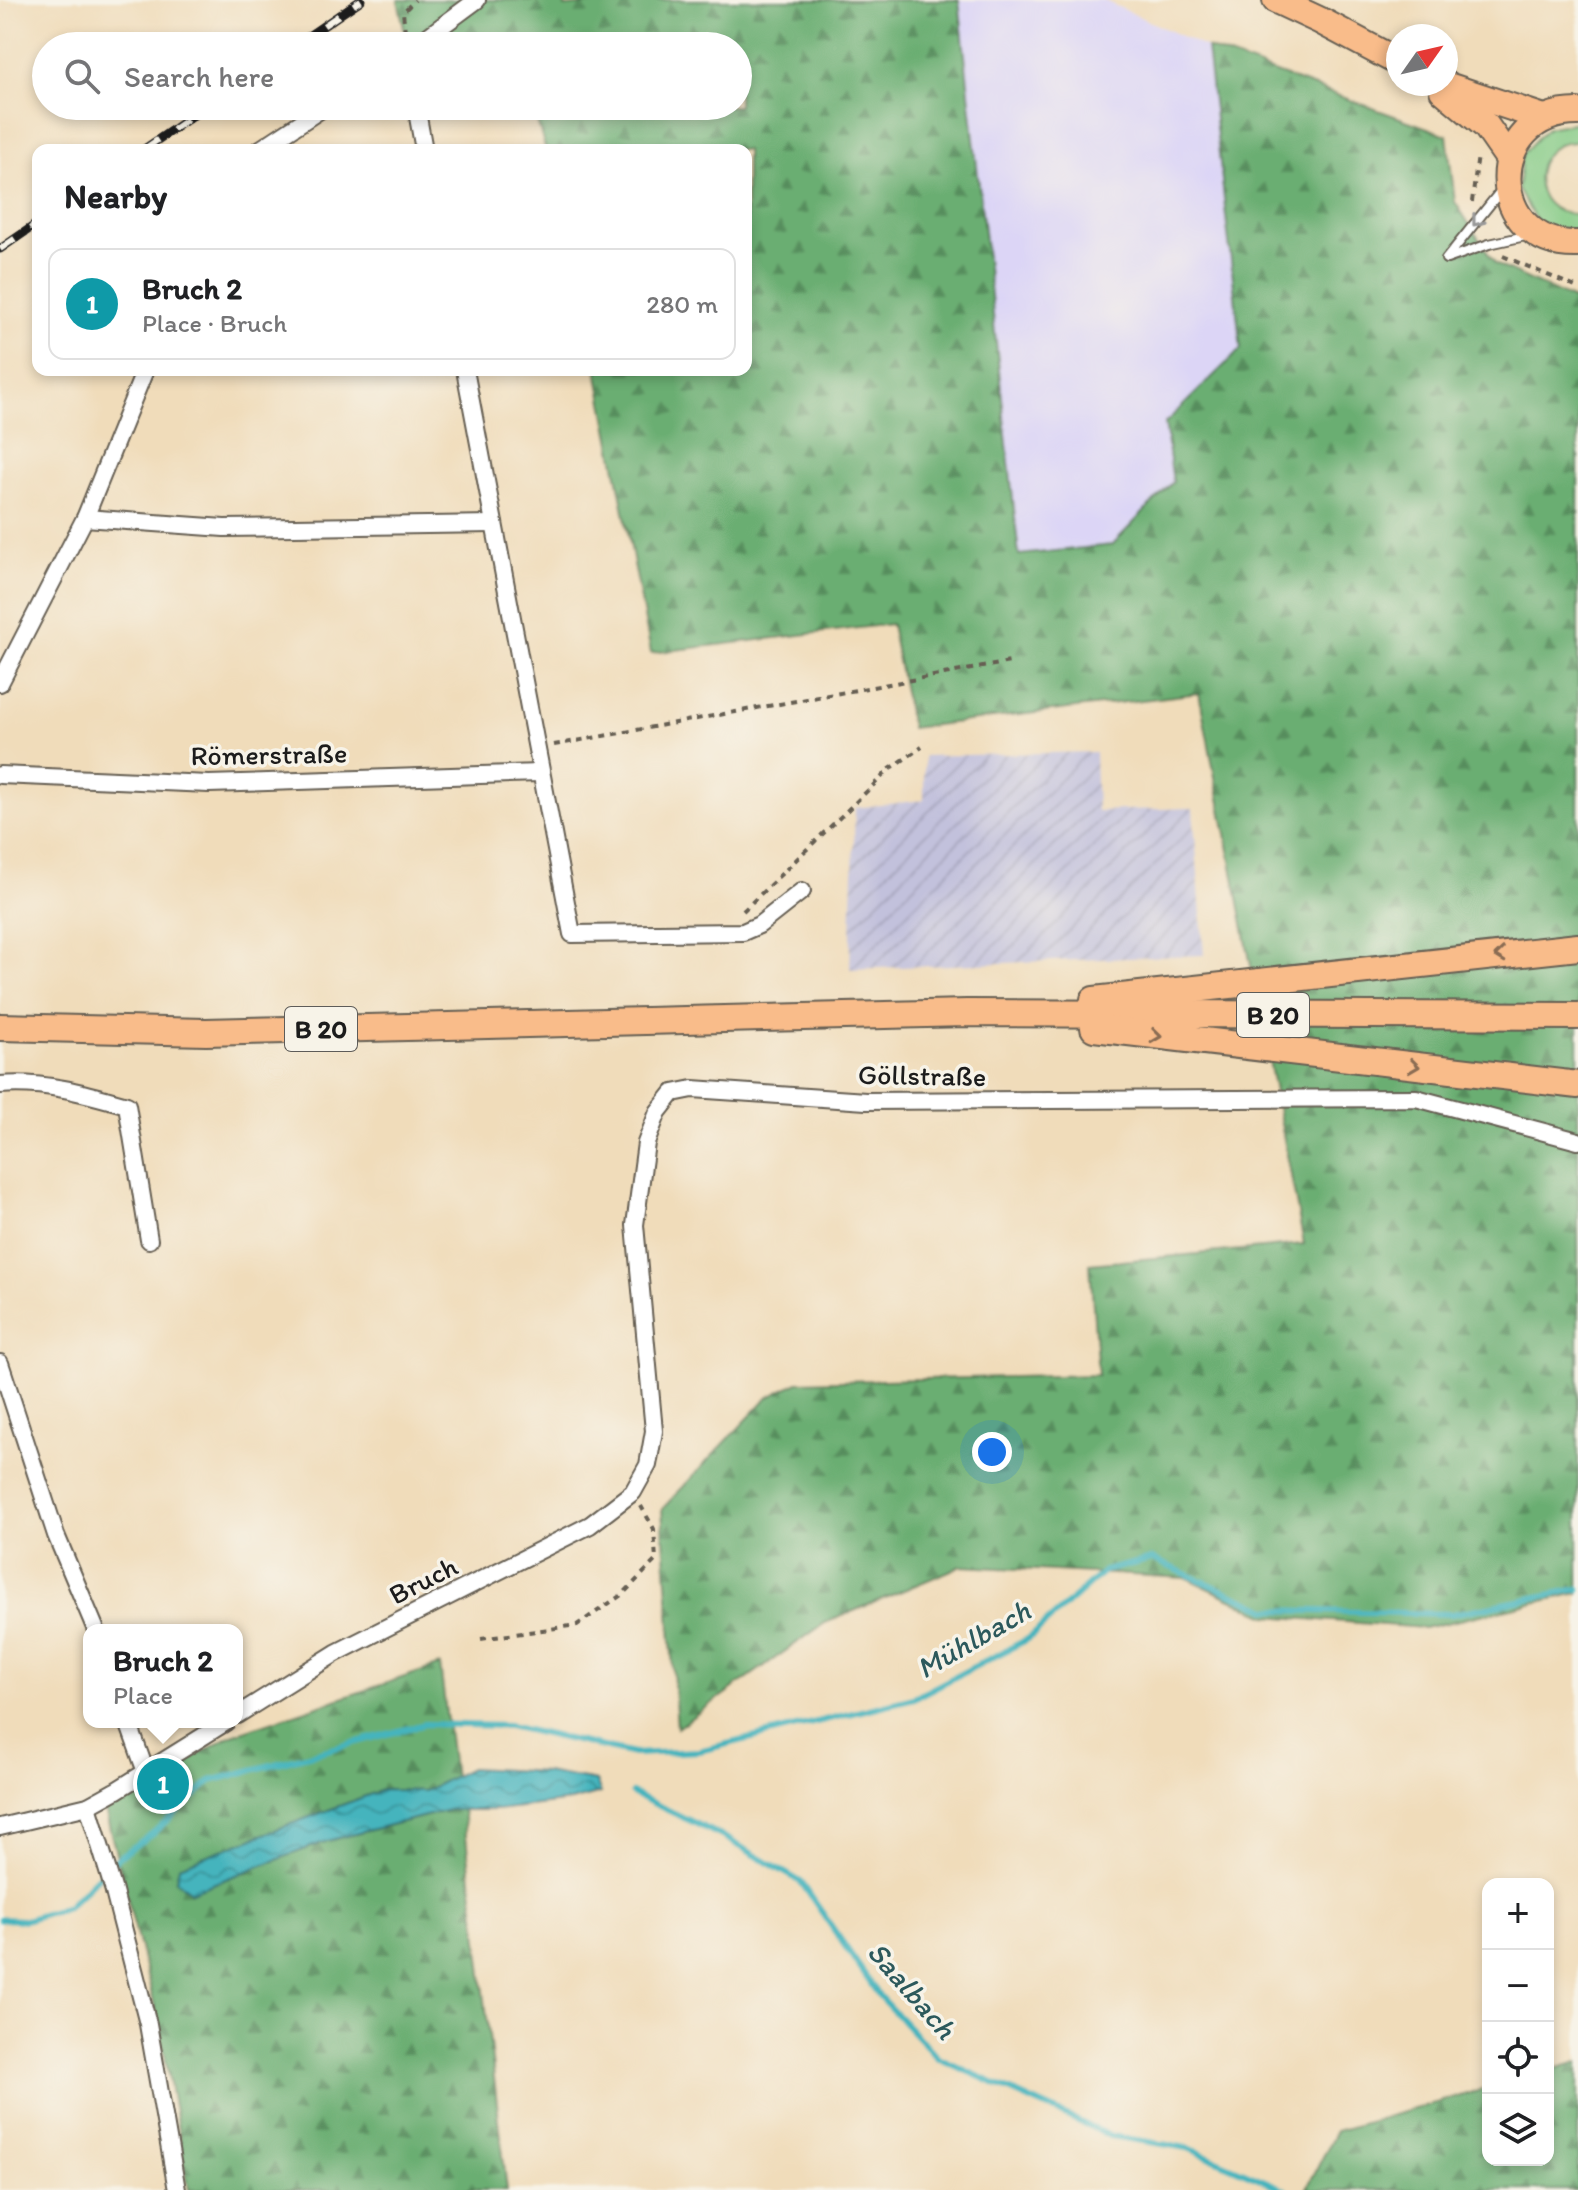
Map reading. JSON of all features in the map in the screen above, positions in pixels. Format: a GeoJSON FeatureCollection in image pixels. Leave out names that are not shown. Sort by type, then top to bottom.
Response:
{"type":"FeatureCollection","features":[{"type":"Feature","properties":{"kind":"main road"},"geometry":{"type":"LineString","coordinates":[[1276,0],[1386,56]]}},
{"type":"Feature","properties":{"kind":"main road"},"geometry":{"type":"LineString","coordinates":[[1458,89],[1544,118]]}},
{"type":"Feature","properties":{"kind":"main road"},"geometry":{"type":"LineString","coordinates":[[1450,96],[1486,126],[1508,171],[1511,202],[1521,220],[1563,245]]}},
{"type":"Feature","properties":{"kind":"main road"},"geometry":{"type":"LineString","coordinates":[[1508,171],[1516,142],[1528,128],[1544,118],[1563,112],[1578,112]]}},
{"type":"Feature","properties":{"kind":"main road"},"geometry":{"type":"LineString","coordinates":[[967,1013],[1578,947]]}},
{"type":"Feature","properties":{"kind":"main road"},"geometry":{"type":"LineString","coordinates":[[967,1013],[1578,1085]]}},
{"type":"Feature","properties":{"kind":"main road","name":"B 20"},"geometry":{"type":"LineString","coordinates":[[0,1027],[206,1032],[967,1013],[1578,1016]]}},
{"type":"Feature","properties":{"kind":"street"},"geometry":{"type":"LineString","coordinates":[[423,32],[477,0]]}},
{"type":"Feature","properties":{"kind":"street"},"geometry":{"type":"LineString","coordinates":[[268,144],[305,120]]}},
{"type":"Feature","properties":{"kind":"street"},"geometry":{"type":"LineString","coordinates":[[419,120],[423,144]]}},
{"type":"Feature","properties":{"kind":"street"},"geometry":{"type":"LineString","coordinates":[[0,683],[85,518],[143,376]]}},
{"type":"Feature","properties":{"kind":"street"},"geometry":{"type":"LineString","coordinates":[[466,376],[572,934],[743,932],[759,925],[802,891]]}},
{"type":"Feature","properties":{"kind":"street"},"geometry":{"type":"LineString","coordinates":[[85,518],[224,528],[494,524]]}},
{"type":"Feature","properties":{"kind":"street","name":"Römerstraße"},"geometry":{"type":"LineString","coordinates":[[0,775],[209,784],[540,773]]}},
{"type":"Feature","properties":{"kind":"street"},"geometry":{"type":"LineString","coordinates":[[0,1085],[20,1083],[69,1089],[127,1105],[149,1240]]}},
{"type":"Feature","properties":{"kind":"street","name":"Göllstraße"},"geometry":{"type":"LineString","coordinates":[[633,1492],[648,1465],[654,1431],[635,1225],[646,1143],[658,1112],[673,1093],[693,1089],[866,1101],[1416,1098],[1578,1141]]}},
{"type":"Feature","properties":{"kind":"street"},"geometry":{"type":"LineString","coordinates":[[0,1363],[56,1535],[93,1624]]}},
{"type":"Feature","properties":{"kind":"street","name":"Bruch"},"geometry":{"type":"LineString","coordinates":[[243,1711],[336,1653],[590,1525],[633,1492]]}},
{"type":"Feature","properties":{"kind":"street"},"geometry":{"type":"LineString","coordinates":[[130,1728],[146,1772]]}},
{"type":"Feature","properties":{"kind":"street"},"geometry":{"type":"LineString","coordinates":[[0,1827],[88,1806],[216,1728]]}},
{"type":"Feature","properties":{"kind":"street"},"geometry":{"type":"LineString","coordinates":[[88,1806],[148,2024],[177,2190]]}},
{"type":"Feature","properties":{"kind":"lane"},"geometry":{"type":"LineString","coordinates":[[1508,171],[1446,259],[1489,244],[1563,245]]}},
{"type":"Feature","properties":{"kind":"path"},"geometry":{"type":"LineString","coordinates":[[408,32],[403,12],[415,0]]}},
{"type":"Feature","properties":{"kind":"path"},"geometry":{"type":"LineString","coordinates":[[535,749],[1010,662]]}},
{"type":"Feature","properties":{"kind":"path"},"geometry":{"type":"LineString","coordinates":[[722,932],[890,769],[922,747]]}},
{"type":"Feature","properties":{"kind":"path"},"geometry":{"type":"LineString","coordinates":[[481,1639],[577,1625],[623,1594],[656,1560],[654,1529],[633,1492]]}},
{"type":"Feature","properties":{"kind":"shaded area"},"geometry":{"type":"Polygon","coordinates":[[[959,0],[1103,0],[1207,48],[1241,349],[1166,423],[1174,482],[1112,545],[1019,555],[959,0]]]}},
{"type":"Feature","properties":{"kind":"shaded area"},"geometry":{"type":"Polygon","coordinates":[[[1095,752],[1097,811],[1193,808],[1204,955],[850,969],[855,808],[924,800],[924,756],[1095,752]]]}},
{"type":"Feature","properties":{"kind":"green space"},"geometry":{"type":"Polygon","coordinates":[[[398,0],[564,0],[565,7],[626,0],[959,0],[1019,555],[1112,545],[1173,482],[1165,423],[1241,349],[1207,48],[1447,135],[1455,202],[1495,264],[1578,302],[1578,1593],[1424,1628],[1267,1616],[1187,1578],[961,1566],[825,1623],[677,1728],[662,1509],[767,1398],[798,1382],[1098,1375],[1090,1264],[1304,1244],[1199,693],[911,728],[891,624],[651,653],[598,376],[752,376],[752,144],[544,144],[536,120],[752,120],[752,32],[405,32],[398,0]]]}},
{"type":"Feature","properties":{"kind":"green space"},"geometry":{"type":"Polygon","coordinates":[[[1578,122],[1578,142],[1561,144],[1548,152],[1538,178],[1548,204],[1561,212],[1578,214],[1578,234],[1572,235],[1537,222],[1518,190],[1522,154],[1547,128],[1578,122]]]}},
{"type":"Feature","properties":{"kind":"green space"},"geometry":{"type":"Polygon","coordinates":[[[440,1665],[454,1777],[425,1791],[382,1790],[180,1866],[176,1880],[191,1891],[327,1841],[449,1810],[463,1810],[507,2190],[189,2190],[159,2023],[105,1810],[232,1735],[440,1665]]]}},
{"type":"Feature","properties":{"kind":"green space"},"geometry":{"type":"Polygon","coordinates":[[[1578,2062],[1578,2190],[1306,2190],[1336,2131],[1482,2090],[1482,2166],[1554,2166],[1554,2069],[1578,2062]]]}},
{"type":"Feature","properties":{"kind":"water"},"geometry":{"type":"Polygon","coordinates":[[[470,1768],[545,1772],[596,1781],[601,1793],[571,1801],[496,1810],[449,1810],[327,1841],[191,1892],[176,1880],[179,1866],[382,1790],[425,1791],[470,1768]]]}},
{"type":"Feature","properties":{"kind":"waterway","name":"Mühlbach"},"geometry":{"type":"LineString","coordinates":[[0,1919],[25,1920],[67,1907],[120,1856],[153,1833],[211,1781],[425,1724],[509,1726],[634,1754],[699,1751],[914,1698],[1028,1639],[1104,1571],[1152,1559],[1268,1610],[1452,1614],[1578,1589]]}},
{"type":"Feature","properties":{"kind":"waterway","name":"Saalbach"},"geometry":{"type":"LineString","coordinates":[[632,1793],[724,1837],[801,1882],[880,1997],[938,2058],[1111,2136],[1188,2148],[1286,2190]]}},
{"type":"Feature","properties":{"kind":"railway"},"geometry":{"type":"LineString","coordinates":[[314,32],[361,0]]}},
{"type":"Feature","properties":{"kind":"railway"},"geometry":{"type":"LineString","coordinates":[[152,144],[187,120]]}},
{"type":"Feature","properties":{"kind":"railway"},"geometry":{"type":"LineString","coordinates":[[0,249],[32,227]]}},
{"type":"Feature","properties":{"kind":"place","name":"Bruch 2"},"geometry":{"type":"Point","coordinates":[163,1784]}}]}
